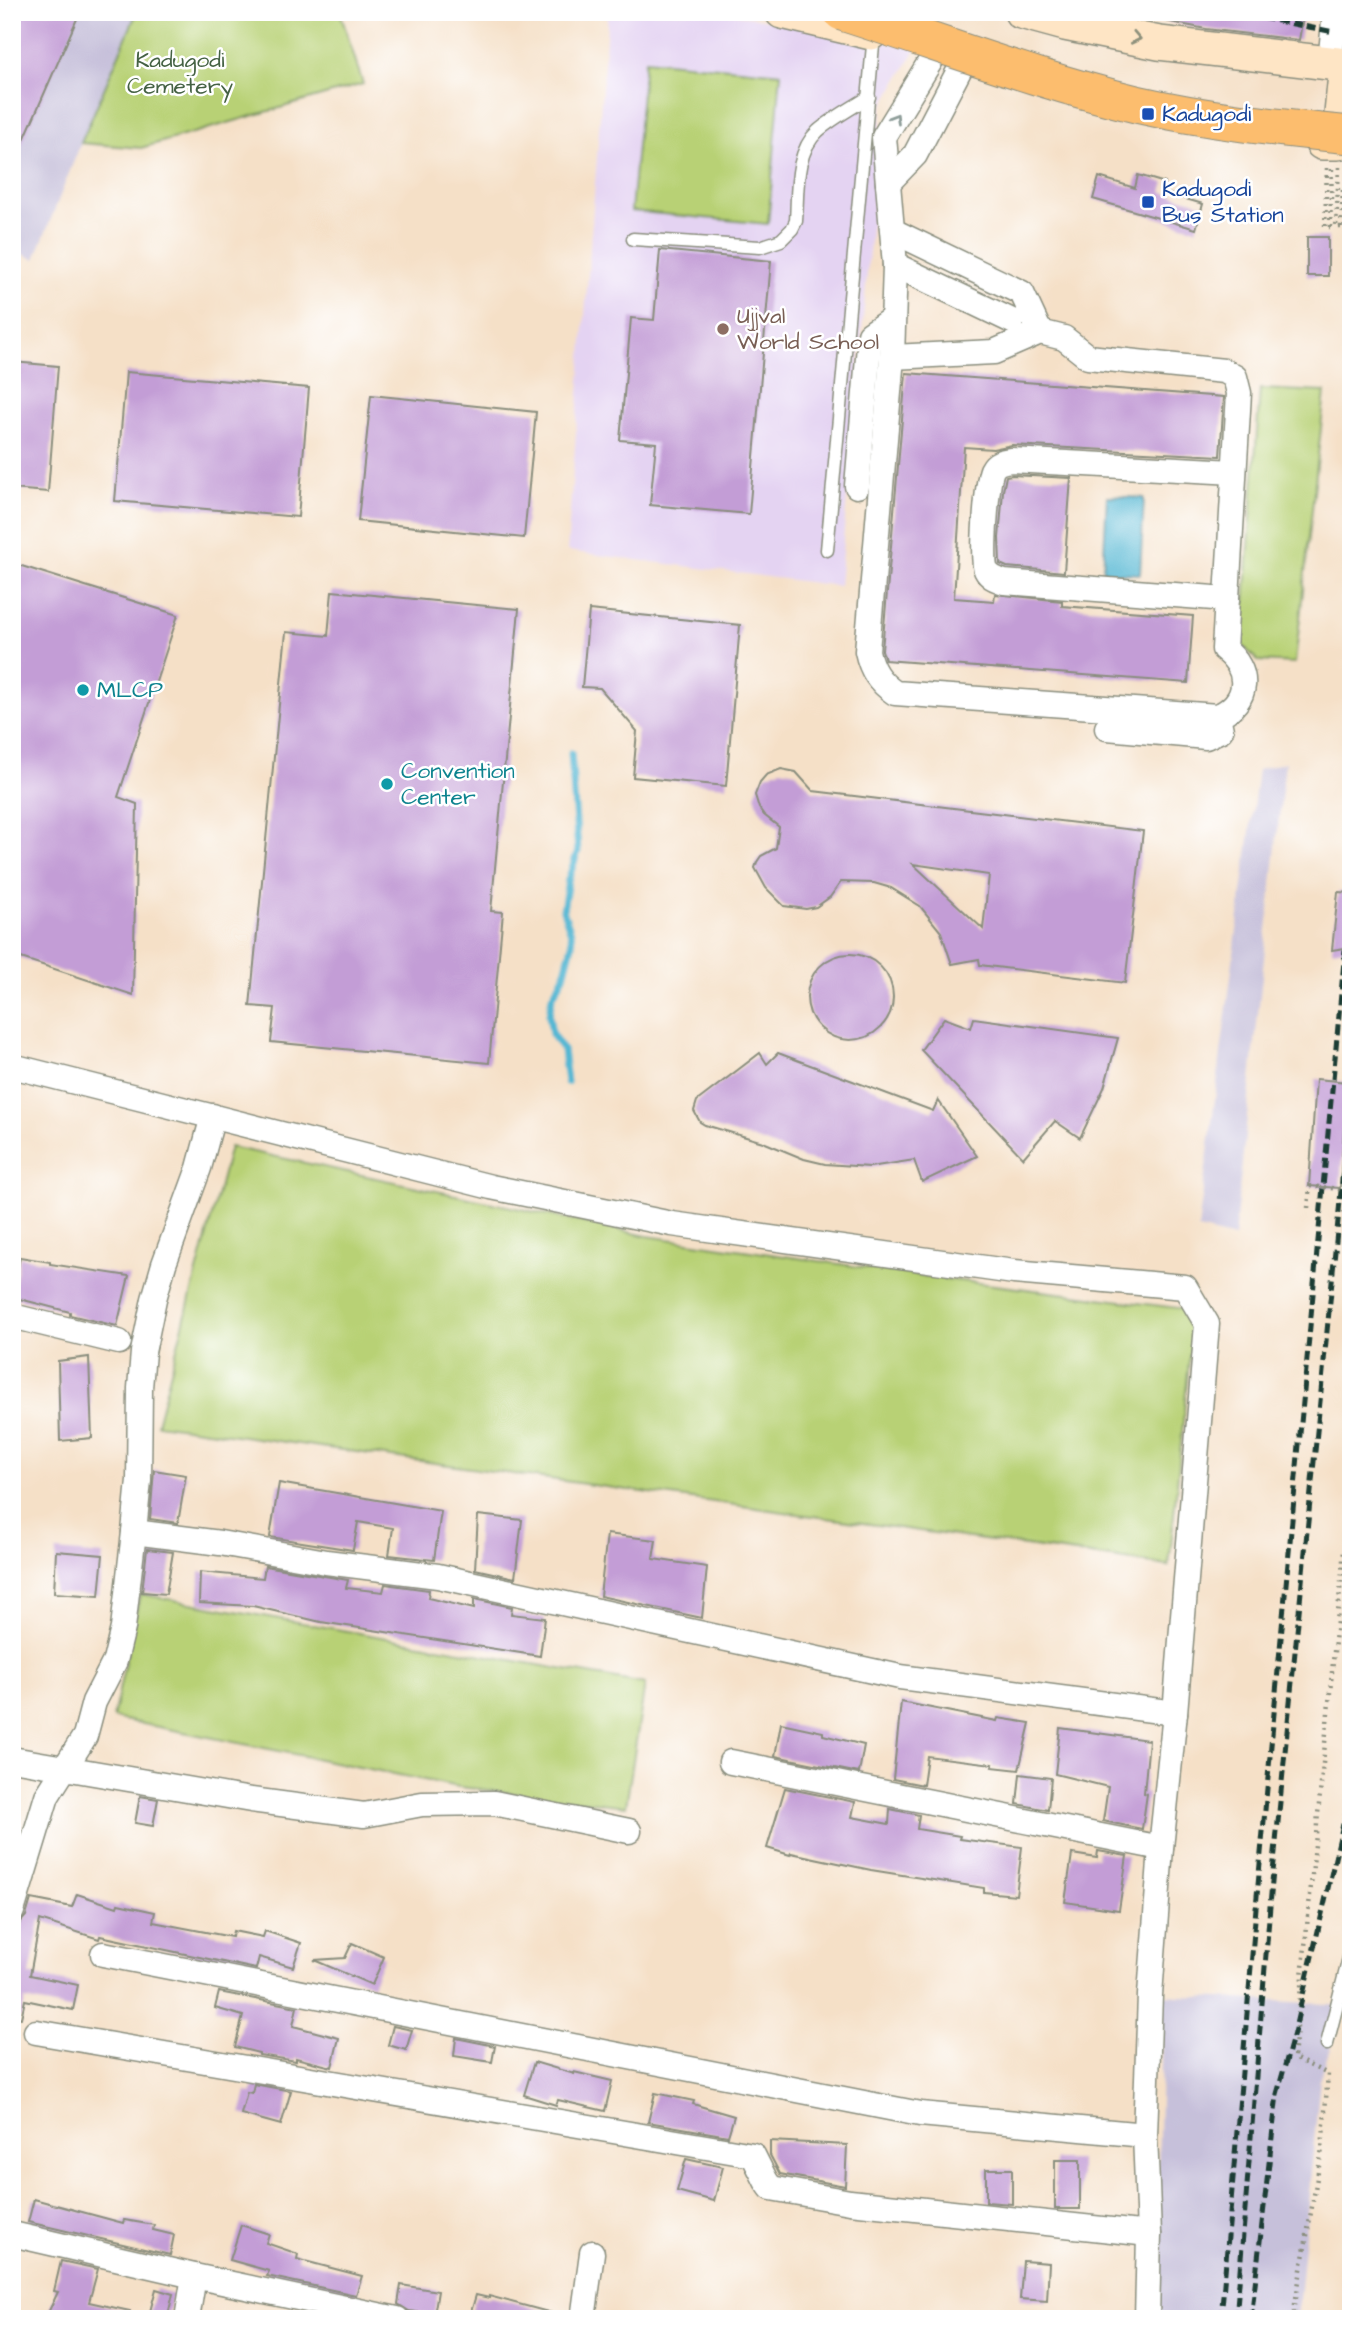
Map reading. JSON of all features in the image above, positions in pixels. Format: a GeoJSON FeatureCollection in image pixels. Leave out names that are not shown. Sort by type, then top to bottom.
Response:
{"type":"FeatureCollection","features":[{"type":"Feature","properties":{"kind":"main road"},"geometry":{"type":"LineString","coordinates":[[842,12],[1055,82],[1136,104],[1277,128],[1339,146]]}},
{"type":"Feature","properties":{"kind":"main road"},"geometry":{"type":"LineString","coordinates":[[888,23],[1195,98],[1351,114]]}},
{"type":"Feature","properties":{"kind":"street"},"geometry":{"type":"LineString","coordinates":[[782,12],[888,23],[950,57],[1148,121],[1296,146],[1338,143],[1346,65],[1159,43],[1021,12]]}},
{"type":"Feature","properties":{"kind":"street"},"geometry":{"type":"LineString","coordinates":[[1330,63],[1335,12]]}},
{"type":"Feature","properties":{"kind":"street"},"geometry":{"type":"LineString","coordinates":[[888,183],[915,155],[950,57]]}},
{"type":"Feature","properties":{"kind":"street"},"geometry":{"type":"LineString","coordinates":[[892,357],[994,352],[1040,332],[1064,338],[1087,357],[1224,372],[1235,377],[1239,393],[1224,649],[1239,664],[1243,674],[1244,685],[1235,704],[1218,716],[895,693],[886,687],[872,670],[867,651],[892,357],[895,265],[884,137],[950,57]]}},
{"type":"Feature","properties":{"kind":"street"},"geometry":{"type":"LineString","coordinates":[[893,231],[1022,293],[1040,332]]}},
{"type":"Feature","properties":{"kind":"street"},"geometry":{"type":"LineString","coordinates":[[895,265],[1013,321]]}},
{"type":"Feature","properties":{"kind":"street"},"geometry":{"type":"LineString","coordinates":[[856,486],[870,334],[893,318]]}},
{"type":"Feature","properties":{"kind":"street"},"geometry":{"type":"LineString","coordinates":[[1227,599],[1004,582],[990,576],[985,569],[984,556],[989,487],[993,469],[1000,461],[1234,472]]}},
{"type":"Feature","properties":{"kind":"street"},"geometry":{"type":"LineString","coordinates":[[1107,728],[1206,737],[1221,730],[1218,716]]}},
{"type":"Feature","properties":{"kind":"street"},"geometry":{"type":"LineString","coordinates":[[12,1066],[491,1187],[672,1224],[1014,1272],[1185,1287],[1207,1324],[1150,1996],[1145,2135],[1149,2234],[1147,2319]]}},
{"type":"Feature","properties":{"kind":"street"},"geometry":{"type":"LineString","coordinates":[[12,1911],[22,1846],[47,1796],[85,1736],[94,1702],[115,1661],[123,1628],[139,1480],[143,1352],[160,1276],[199,1168],[214,1116]]}},
{"type":"Feature","properties":{"kind":"street"},"geometry":{"type":"LineString","coordinates":[[12,1316],[119,1342]]}},
{"type":"Feature","properties":{"kind":"street"},"geometry":{"type":"LineString","coordinates":[[134,1531],[326,1562],[438,1576],[900,1677],[1175,1713]]}},
{"type":"Feature","properties":{"kind":"street"},"geometry":{"type":"LineString","coordinates":[[12,1759],[251,1800],[364,1815],[422,1804],[494,1803],[629,1831]]}},
{"type":"Feature","properties":{"kind":"street"},"geometry":{"type":"LineString","coordinates":[[731,1762],[1161,1848]]}},
{"type":"Feature","properties":{"kind":"street"},"geometry":{"type":"LineString","coordinates":[[103,1954],[920,2115],[1145,2135]]}},
{"type":"Feature","properties":{"kind":"street"},"geometry":{"type":"LineString","coordinates":[[36,2032],[753,2155],[771,2188],[850,2202],[1149,2234]]}},
{"type":"Feature","properties":{"kind":"street"},"geometry":{"type":"LineString","coordinates":[[12,2234],[397,2319]]}},
{"type":"Feature","properties":{"kind":"street"},"geometry":{"type":"LineString","coordinates":[[583,2319],[592,2253]]}},
{"type":"Feature","properties":{"kind":"street"},"geometry":{"type":"LineString","coordinates":[[187,2319],[194,2276]]}},
{"type":"Feature","properties":{"kind":"lane"},"geometry":{"type":"LineString","coordinates":[[827,550],[869,97],[888,23]]}},
{"type":"Feature","properties":{"kind":"lane"},"geometry":{"type":"LineString","coordinates":[[633,239],[760,247],[781,240],[796,221],[801,161],[810,140],[818,131],[869,97]]}},
{"type":"Feature","properties":{"kind":"lane"},"geometry":{"type":"LineString","coordinates":[[1327,2045],[1351,1950]]}},
{"type":"Feature","properties":{"kind":"path"},"geometry":{"type":"LineString","coordinates":[[1339,146],[1325,227],[1330,227],[1333,163],[1339,163],[1336,227],[1341,228],[1343,189]]}},
{"type":"Feature","properties":{"kind":"path"},"geometry":{"type":"LineString","coordinates":[[1308,1209],[1310,1186],[1351,1190]]}},
{"type":"Feature","properties":{"kind":"path"},"geometry":{"type":"LineString","coordinates":[[1294,2319],[1322,2149],[1328,2074],[1294,2058],[1351,1479]]}},
{"type":"Feature","properties":{"kind":"shaded area"},"geometry":{"type":"Polygon","coordinates":[[[12,12],[137,12],[35,259],[12,250],[12,12]]]}},
{"type":"Feature","properties":{"kind":"shaded area","name":"Ujjval World School"},"geometry":{"type":"Polygon","coordinates":[[[608,12],[724,12],[917,48],[882,107],[839,586],[567,551],[608,12]]]}},
{"type":"Feature","properties":{"kind":"shaded area"},"geometry":{"type":"Polygon","coordinates":[[[1285,762],[1234,1238],[1198,1229],[1258,770],[1285,762]]]}},
{"type":"Feature","properties":{"kind":"shaded area"},"geometry":{"type":"Polygon","coordinates":[[[1163,1995],[1344,2005],[1320,2079],[1297,2319],[1157,2319],[1163,1995]]]}},
{"type":"Feature","properties":{"kind":"green space","name":"Kadugodi Cemetery"},"geometry":{"type":"Polygon","coordinates":[[[137,12],[340,12],[363,84],[141,148],[81,143],[137,12]]]}},
{"type":"Feature","properties":{"kind":"green space"},"geometry":{"type":"Polygon","coordinates":[[[645,60],[781,73],[768,224],[631,211],[645,60]]]}},
{"type":"Feature","properties":{"kind":"green space"},"geometry":{"type":"Polygon","coordinates":[[[1260,389],[1325,392],[1295,663],[1258,661],[1242,645],[1260,389]]]}},
{"type":"Feature","properties":{"kind":"green space"},"geometry":{"type":"Polygon","coordinates":[[[230,1147],[647,1236],[922,1276],[1194,1310],[1169,1566],[157,1424],[230,1147]]]}},
{"type":"Feature","properties":{"kind":"green space"},"geometry":{"type":"Polygon","coordinates":[[[140,1594],[645,1684],[626,1806],[459,1787],[113,1718],[140,1594]]]}},
{"type":"Feature","properties":{"kind":"water"},"geometry":{"type":"Polygon","coordinates":[[[1107,496],[1144,498],[1140,574],[1103,572],[1107,496]]]}},
{"type":"Feature","properties":{"kind":"building"},"geometry":{"type":"Polygon","coordinates":[[[12,12],[80,12],[12,167],[12,12]]]}},
{"type":"Feature","properties":{"kind":"building"},"geometry":{"type":"Polygon","coordinates":[[[1166,12],[1304,12],[1299,40],[1206,29],[1165,21],[1166,12]]]}},
{"type":"Feature","properties":{"kind":"building","name":"Kadugodi Bus Station"},"geometry":{"type":"Polygon","coordinates":[[[1138,175],[1165,183],[1162,192],[1203,204],[1196,229],[1093,199],[1099,177],[1135,188],[1138,175]]]}},
{"type":"Feature","properties":{"kind":"building"},"geometry":{"type":"Polygon","coordinates":[[[1307,237],[1328,237],[1328,276],[1307,276],[1307,237]]]}},
{"type":"Feature","properties":{"kind":"building"},"geometry":{"type":"Polygon","coordinates":[[[660,250],[771,261],[749,514],[650,505],[656,443],[620,440],[631,318],[654,320],[660,250]]]}},
{"type":"Feature","properties":{"kind":"building"},"geometry":{"type":"Polygon","coordinates":[[[12,362],[58,366],[48,492],[12,489],[12,362]]]}},
{"type":"Feature","properties":{"kind":"building"},"geometry":{"type":"Polygon","coordinates":[[[126,372],[309,388],[298,517],[115,501],[126,372]]]}},
{"type":"Feature","properties":{"kind":"building"},"geometry":{"type":"Polygon","coordinates":[[[906,373],[1224,397],[1220,456],[1012,445],[993,449],[964,447],[954,598],[994,601],[995,594],[1062,601],[1062,606],[1193,616],[1188,683],[885,660],[882,650],[906,373]]]}},
{"type":"Feature","properties":{"kind":"building"},"geometry":{"type":"Polygon","coordinates":[[[371,395],[536,412],[524,538],[358,521],[371,395]]]}},
{"type":"Feature","properties":{"kind":"building"},"geometry":{"type":"Polygon","coordinates":[[[1006,476],[1071,478],[1064,572],[1007,567],[1000,564],[1003,491],[1006,476]]]}},
{"type":"Feature","properties":{"kind":"building"},"geometry":{"type":"Polygon","coordinates":[[[12,563],[178,615],[118,797],[137,804],[133,995],[12,955],[12,563]]]}},
{"type":"Feature","properties":{"kind":"building","name":"Convention Center"},"geometry":{"type":"Polygon","coordinates":[[[332,591],[519,609],[491,911],[503,912],[489,1063],[271,1042],[275,1008],[250,1006],[286,632],[328,636],[332,591]]]}},
{"type":"Feature","properties":{"kind":"building"},"geometry":{"type":"Polygon","coordinates":[[[589,610],[740,625],[726,786],[633,777],[637,731],[600,688],[582,687],[589,610]]]}},
{"type":"Feature","properties":{"kind":"building"},"geometry":{"type":"Polygon","coordinates":[[[781,769],[796,772],[813,791],[1143,831],[1125,983],[980,965],[979,959],[952,964],[941,932],[920,906],[891,888],[874,883],[841,882],[830,897],[816,907],[806,909],[784,906],[766,888],[755,868],[761,856],[776,848],[779,827],[764,815],[755,795],[766,775],[781,769]],[[913,864],[983,929],[989,875],[913,864]]]}},
{"type":"Feature","properties":{"kind":"building"},"geometry":{"type":"Polygon","coordinates":[[[1338,892],[1351,893],[1351,947],[1332,950],[1338,892]]]}},
{"type":"Feature","properties":{"kind":"building"},"geometry":{"type":"Polygon","coordinates":[[[850,954],[866,958],[880,967],[889,981],[893,997],[889,1013],[880,1027],[866,1036],[850,1040],[834,1036],[820,1027],[811,1013],[807,997],[811,981],[820,967],[834,958],[850,954]]]}},
{"type":"Feature","properties":{"kind":"building"},"geometry":{"type":"Polygon","coordinates":[[[944,1018],[971,1028],[974,1018],[1118,1038],[1104,1088],[1080,1138],[1055,1121],[1023,1158],[921,1050],[944,1018]]]}},
{"type":"Feature","properties":{"kind":"building"},"geometry":{"type":"Polygon","coordinates":[[[760,1053],[767,1064],[778,1053],[933,1111],[938,1100],[977,1156],[922,1182],[914,1160],[870,1167],[825,1164],[700,1122],[694,1111],[697,1101],[760,1053]]]}},
{"type":"Feature","properties":{"kind":"building"},"geometry":{"type":"Polygon","coordinates":[[[1316,1079],[1347,1082],[1340,1188],[1309,1186],[1316,1079]]]}},
{"type":"Feature","properties":{"kind":"building"},"geometry":{"type":"Polygon","coordinates":[[[20,1257],[129,1276],[117,1326],[12,1297],[20,1257]]]}},
{"type":"Feature","properties":{"kind":"building"},"geometry":{"type":"Polygon","coordinates":[[[89,1357],[92,1438],[60,1441],[58,1361],[89,1357]]]}},
{"type":"Feature","properties":{"kind":"building"},"geometry":{"type":"Polygon","coordinates":[[[154,1470],[186,1475],[178,1523],[150,1519],[154,1470]]]}},
{"type":"Feature","properties":{"kind":"building"},"geometry":{"type":"Polygon","coordinates":[[[279,1483],[441,1511],[434,1560],[389,1555],[393,1528],[358,1522],[353,1550],[270,1537],[279,1483]]]}},
{"type":"Feature","properties":{"kind":"building"},"geometry":{"type":"Polygon","coordinates":[[[478,1515],[522,1520],[515,1578],[475,1569],[478,1515]]]}},
{"type":"Feature","properties":{"kind":"building"},"geometry":{"type":"Polygon","coordinates":[[[607,1534],[656,1540],[653,1559],[707,1567],[702,1618],[600,1596],[607,1534]]]}},
{"type":"Feature","properties":{"kind":"building"},"geometry":{"type":"Polygon","coordinates":[[[147,1549],[173,1552],[166,1594],[142,1592],[147,1549]]]}},
{"type":"Feature","properties":{"kind":"building"},"geometry":{"type":"Polygon","coordinates":[[[56,1551],[103,1555],[99,1596],[54,1593],[56,1551]]]}},
{"type":"Feature","properties":{"kind":"building"},"geometry":{"type":"Polygon","coordinates":[[[265,1566],[348,1580],[346,1588],[383,1592],[385,1584],[429,1590],[428,1598],[474,1609],[474,1599],[512,1607],[511,1614],[545,1618],[540,1656],[321,1622],[253,1606],[199,1603],[200,1572],[263,1578],[265,1566]]]}},
{"type":"Feature","properties":{"kind":"building"},"geometry":{"type":"Polygon","coordinates":[[[901,1702],[997,1721],[998,1718],[1030,1723],[1019,1770],[927,1756],[923,1785],[893,1779],[901,1702]]]}},
{"type":"Feature","properties":{"kind":"building"},"geometry":{"type":"Polygon","coordinates":[[[781,1723],[864,1745],[859,1773],[775,1756],[781,1723]]]}},
{"type":"Feature","properties":{"kind":"building"},"geometry":{"type":"Polygon","coordinates":[[[1060,1728],[1149,1740],[1144,1793],[1147,1794],[1142,1829],[1103,1821],[1108,1787],[1055,1774],[1060,1728]]]}},
{"type":"Feature","properties":{"kind":"building"},"geometry":{"type":"Polygon","coordinates":[[[1020,1774],[1051,1778],[1048,1810],[1017,1804],[1020,1774]]]}},
{"type":"Feature","properties":{"kind":"building"},"geometry":{"type":"Polygon","coordinates":[[[785,1788],[855,1802],[852,1817],[889,1824],[890,1809],[919,1815],[917,1829],[960,1836],[959,1839],[1022,1847],[1016,1895],[984,1892],[984,1888],[871,1870],[767,1848],[785,1788]]]}},
{"type":"Feature","properties":{"kind":"building"},"geometry":{"type":"Polygon","coordinates":[[[140,1796],[158,1799],[153,1826],[135,1823],[140,1796]]]}},
{"type":"Feature","properties":{"kind":"building"},"geometry":{"type":"Polygon","coordinates":[[[1098,1851],[1127,1856],[1119,1910],[1065,1902],[1072,1854],[1097,1858],[1098,1851]]]}},
{"type":"Feature","properties":{"kind":"building"},"geometry":{"type":"Polygon","coordinates":[[[77,1894],[117,1907],[118,1904],[155,1912],[153,1922],[232,1937],[233,1931],[263,1937],[265,1931],[301,1943],[293,1967],[259,1957],[256,1969],[100,1936],[99,1939],[40,1920],[30,1975],[78,1985],[73,2010],[25,2000],[21,2018],[12,2017],[12,1959],[19,1924],[26,1916],[31,1899],[72,1907],[77,1894]]]}},
{"type":"Feature","properties":{"kind":"building"},"geometry":{"type":"Polygon","coordinates":[[[352,1943],[384,1957],[372,1985],[314,1960],[345,1958],[352,1943]]]}},
{"type":"Feature","properties":{"kind":"building"},"geometry":{"type":"Polygon","coordinates":[[[219,1992],[297,2007],[293,2026],[339,2038],[332,2067],[296,2058],[296,2061],[259,2055],[235,2047],[243,2016],[215,2008],[219,1992]]]}},
{"type":"Feature","properties":{"kind":"building"},"geometry":{"type":"Polygon","coordinates":[[[393,2026],[412,2030],[406,2050],[388,2045],[393,2026]]]}},
{"type":"Feature","properties":{"kind":"building"},"geometry":{"type":"Polygon","coordinates":[[[456,2038],[495,2046],[492,2062],[454,2056],[456,2038]]]}},
{"type":"Feature","properties":{"kind":"building"},"geometry":{"type":"Polygon","coordinates":[[[534,2062],[574,2074],[612,2081],[605,2111],[558,2100],[556,2105],[524,2095],[534,2062]]]}},
{"type":"Feature","properties":{"kind":"building"},"geometry":{"type":"Polygon","coordinates":[[[254,2084],[291,2091],[281,2125],[241,2114],[247,2092],[252,2093],[254,2084]]]}},
{"type":"Feature","properties":{"kind":"building"},"geometry":{"type":"Polygon","coordinates":[[[655,2093],[694,2101],[693,2104],[734,2116],[728,2136],[648,2122],[655,2093]]]}},
{"type":"Feature","properties":{"kind":"building"},"geometry":{"type":"Polygon","coordinates":[[[770,2141],[847,2145],[845,2186],[780,2174],[770,2155],[770,2141]]]}},
{"type":"Feature","properties":{"kind":"building"},"geometry":{"type":"Polygon","coordinates":[[[686,2159],[723,2167],[714,2201],[677,2191],[686,2159]]]}},
{"type":"Feature","properties":{"kind":"building"},"geometry":{"type":"Polygon","coordinates":[[[1055,2160],[1080,2160],[1080,2209],[1055,2209],[1055,2160]]]}},
{"type":"Feature","properties":{"kind":"building"},"geometry":{"type":"Polygon","coordinates":[[[986,2169],[1012,2169],[1012,2204],[986,2202],[986,2169]]]}},
{"type":"Feature","properties":{"kind":"building"},"geometry":{"type":"Polygon","coordinates":[[[34,2199],[123,2223],[124,2220],[154,2225],[153,2230],[174,2235],[170,2255],[28,2222],[34,2199]]]}},
{"type":"Feature","properties":{"kind":"building"},"geometry":{"type":"Polygon","coordinates":[[[241,2225],[269,2234],[266,2243],[298,2254],[297,2259],[362,2276],[356,2295],[267,2276],[269,2271],[230,2260],[241,2225]]]}},
{"type":"Feature","properties":{"kind":"building"},"geometry":{"type":"Polygon","coordinates":[[[61,2261],[98,2269],[89,2302],[130,2311],[130,2319],[45,2319],[58,2292],[54,2291],[61,2261]]]}},
{"type":"Feature","properties":{"kind":"building"},"geometry":{"type":"Polygon","coordinates":[[[1023,2261],[1049,2263],[1047,2301],[1020,2299],[1023,2261]]]}},
{"type":"Feature","properties":{"kind":"building"},"geometry":{"type":"Polygon","coordinates":[[[401,2285],[438,2291],[434,2315],[409,2311],[398,2304],[401,2285]]]}},
{"type":"Feature","properties":{"kind":"building"},"geometry":{"type":"Polygon","coordinates":[[[156,2289],[173,2294],[167,2319],[148,2319],[156,2289]]]}},
{"type":"Feature","properties":{"kind":"building"},"geometry":{"type":"Polygon","coordinates":[[[476,2295],[552,2313],[551,2319],[483,2319],[484,2315],[471,2312],[476,2295]]]}},
{"type":"Feature","properties":{"kind":"waterway"},"geometry":{"type":"LineString","coordinates":[[567,1082],[563,1050],[552,1034],[549,1015],[552,997],[564,976],[572,945],[563,910],[568,880],[578,851],[571,753]]}},
{"type":"Feature","properties":{"kind":"railway"},"geometry":{"type":"LineString","coordinates":[[1232,12],[1334,32]]}},
{"type":"Feature","properties":{"kind":"railway"},"geometry":{"type":"LineString","coordinates":[[1221,2319],[1257,1896],[1351,886]]}},
{"type":"Feature","properties":{"kind":"railway"},"geometry":{"type":"LineString","coordinates":[[1236,2319],[1272,1882],[1351,1091]]}},
{"type":"Feature","properties":{"kind":"railway"},"geometry":{"type":"LineString","coordinates":[[1251,2319],[1277,2094],[1351,1790]]}},
{"type":"Feature","properties":{"kind":"place","name":"Kadugodi"},"geometry":{"type":"Point","coordinates":[1148,114]}},
{"type":"Feature","properties":{"kind":"place","name":"Kadugodi Bus Station"},"geometry":{"type":"Point","coordinates":[1148,202]}},
{"type":"Feature","properties":{"kind":"place","name":"Ujjval World School"},"geometry":{"type":"Point","coordinates":[723,329]}},
{"type":"Feature","properties":{"kind":"place","name":"MLCP"},"geometry":{"type":"Point","coordinates":[83,690]}},
{"type":"Feature","properties":{"kind":"place","name":"Convention Center"},"geometry":{"type":"Point","coordinates":[387,784]}}]}
